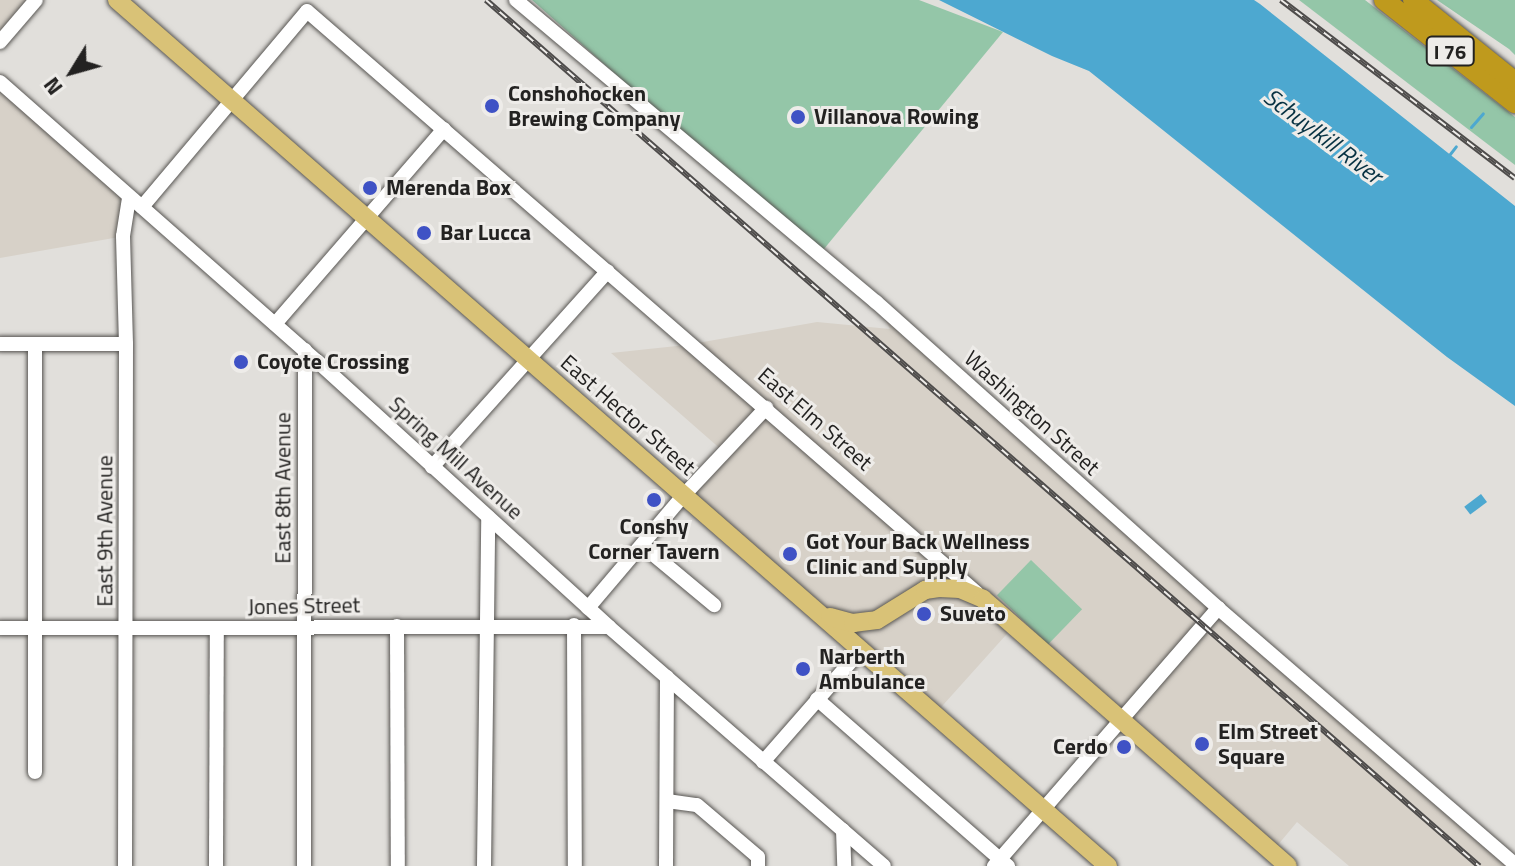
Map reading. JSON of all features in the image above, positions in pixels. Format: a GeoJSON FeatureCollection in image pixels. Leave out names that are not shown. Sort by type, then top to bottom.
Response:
{"type":"FeatureCollection","features":[{"type":"Feature","properties":{"kind":"highway","name":"I 76"},"geometry":{"type":"LineString","coordinates":[[1384,0],[1515,103]]}},
{"type":"Feature","properties":{"kind":"highway","name":"I 76"},"geometry":{"type":"LineString","coordinates":[[1413,0],[1515,82]]}},
{"type":"Feature","properties":{"kind":"main road","name":"East Hector Street"},"geometry":{"type":"LineString","coordinates":[[117,0],[1108,866]]}},
{"type":"Feature","properties":{"kind":"main road"},"geometry":{"type":"LineString","coordinates":[[862,649],[864,633],[877,620],[925,590],[960,589],[983,599]]}},
{"type":"Feature","properties":{"kind":"main road","name":"East Elm Street"},"geometry":{"type":"LineString","coordinates":[[983,599],[1288,866]]}},
{"type":"Feature","properties":{"kind":"main road"},"geometry":{"type":"LineString","coordinates":[[804,600],[842,622],[877,620]]}},
{"type":"Feature","properties":{"kind":"street"},"geometry":{"type":"LineString","coordinates":[[0,42],[36,0]]}},
{"type":"Feature","properties":{"kind":"street","name":"Washington Street"},"geometry":{"type":"LineString","coordinates":[[516,0],[876,302],[1218,608],[1515,864]]}},
{"type":"Feature","properties":{"kind":"street","name":"East Elm Street"},"geometry":{"type":"LineString","coordinates":[[233,101],[307,11],[983,599]]}},
{"type":"Feature","properties":{"kind":"street","name":"Spring Mill Avenue"},"geometry":{"type":"LineString","coordinates":[[0,82],[305,350],[609,627],[884,866]]}},
{"type":"Feature","properties":{"kind":"street"},"geometry":{"type":"LineString","coordinates":[[142,207],[233,101]]}},
{"type":"Feature","properties":{"kind":"street"},"geometry":{"type":"LineString","coordinates":[[275,324],[444,129]]}},
{"type":"Feature","properties":{"kind":"street","name":"East 9th Avenue"},"geometry":{"type":"LineString","coordinates":[[125,866],[127,627],[123,236],[129,197]]}},
{"type":"Feature","properties":{"kind":"street"},"geometry":{"type":"LineString","coordinates":[[432,467],[608,271]]}},
{"type":"Feature","properties":{"kind":"street"},"geometry":{"type":"LineString","coordinates":[[0,344],[126,344]]}},
{"type":"Feature","properties":{"kind":"street"},"geometry":{"type":"LineString","coordinates":[[35,344],[35,772]]}},
{"type":"Feature","properties":{"kind":"street","name":"East 8th Avenue"},"geometry":{"type":"LineString","coordinates":[[304,866],[305,350]]}},
{"type":"Feature","properties":{"kind":"street"},"geometry":{"type":"LineString","coordinates":[[588,608],[684,495],[766,408]]}},
{"type":"Feature","properties":{"kind":"street"},"geometry":{"type":"LineString","coordinates":[[484,866],[488,517]]}},
{"type":"Feature","properties":{"kind":"street"},"geometry":{"type":"LineString","coordinates":[[642,545],[714,605]]}},
{"type":"Feature","properties":{"kind":"street"},"geometry":{"type":"LineString","coordinates":[[925,590],[936,578],[939,568],[928,550]]}},
{"type":"Feature","properties":{"kind":"street"},"geometry":{"type":"LineString","coordinates":[[817,699],[1001,864],[1043,809],[1218,608]]}},
{"type":"Feature","properties":{"kind":"street"},"geometry":{"type":"LineString","coordinates":[[574,625],[575,866]]}},
{"type":"Feature","properties":{"kind":"street"},"geometry":{"type":"LineString","coordinates":[[397,626],[398,866]]}},
{"type":"Feature","properties":{"kind":"street","name":"Jones Street"},"geometry":{"type":"LineString","coordinates":[[0,628],[305,630],[397,626],[609,627]]}},
{"type":"Feature","properties":{"kind":"street"},"geometry":{"type":"LineString","coordinates":[[216,866],[217,628]]}},
{"type":"Feature","properties":{"kind":"street"},"geometry":{"type":"LineString","coordinates":[[763,762],[862,649]]}},
{"type":"Feature","properties":{"kind":"street"},"geometry":{"type":"LineString","coordinates":[[666,866],[667,677]]}},
{"type":"Feature","properties":{"kind":"street"},"geometry":{"type":"LineString","coordinates":[[667,801],[697,805],[758,857],[758,866]]}},
{"type":"Feature","properties":{"kind":"street"},"geometry":{"type":"LineString","coordinates":[[843,830],[844,866]]}},
{"type":"Feature","properties":{"kind":"shaded area"},"geometry":{"type":"Polygon","coordinates":[[[0,0],[36,0],[0,42],[0,0]]]}},
{"type":"Feature","properties":{"kind":"shaded area"},"geometry":{"type":"Polygon","coordinates":[[[0,81],[125,192],[125,236],[0,258],[0,81]]]}},
{"type":"Feature","properties":{"kind":"shaded area"},"geometry":{"type":"Polygon","coordinates":[[[876,302],[1515,866],[1349,866],[1297,822],[1272,852],[1014,626],[935,714],[684,495],[724,452],[611,353],[686,345],[817,322],[890,329],[876,302]]]}},
{"type":"Feature","properties":{"kind":"green space","name":"Villanova Rowing"},"geometry":{"type":"Polygon","coordinates":[[[532,0],[919,0],[1003,32],[819,255],[532,0]]]}},
{"type":"Feature","properties":{"kind":"green space"},"geometry":{"type":"Polygon","coordinates":[[[1299,0],[1365,0],[1515,117],[1515,165],[1299,0]]]}},
{"type":"Feature","properties":{"kind":"green space"},"geometry":{"type":"Polygon","coordinates":[[[1437,0],[1515,0],[1515,55],[1509,49],[1437,0]]]}},
{"type":"Feature","properties":{"kind":"green space"},"geometry":{"type":"Polygon","coordinates":[[[1031,560],[1082,609],[1048,645],[997,595],[1031,560]]]}},
{"type":"Feature","properties":{"kind":"water","name":"Schuylkill River"},"geometry":{"type":"Polygon","coordinates":[[[939,0],[1254,0],[1260,4],[1515,206],[1515,406],[1447,357],[1089,71],[939,0]]]}},
{"type":"Feature","properties":{"kind":"water"},"geometry":{"type":"Polygon","coordinates":[[[1481,494],[1487,502],[1470,515],[1464,507],[1481,494]]]}},
{"type":"Feature","properties":{"kind":"waterway"},"geometry":{"type":"LineString","coordinates":[[1471,127],[1483,113]]}},
{"type":"Feature","properties":{"kind":"waterway"},"geometry":{"type":"LineString","coordinates":[[1446,159],[1456,146]]}},
{"type":"Feature","properties":{"kind":"railway"},"geometry":{"type":"LineString","coordinates":[[486,0],[1479,866]]}},
{"type":"Feature","properties":{"kind":"railway"},"geometry":{"type":"LineString","coordinates":[[1281,0],[1515,178]]}},
{"type":"Feature","properties":{"kind":"place","name":"Conshohocken Brewing Company"},"geometry":{"type":"Point","coordinates":[492,106]}},
{"type":"Feature","properties":{"kind":"place","name":"Villanova Rowing"},"geometry":{"type":"Point","coordinates":[798,117]}},
{"type":"Feature","properties":{"kind":"place","name":"Merenda Box"},"geometry":{"type":"Point","coordinates":[370,188]}},
{"type":"Feature","properties":{"kind":"place","name":"Bar Lucca"},"geometry":{"type":"Point","coordinates":[424,233]}},
{"type":"Feature","properties":{"kind":"place","name":"Coyote Crossing"},"geometry":{"type":"Point","coordinates":[241,362]}},
{"type":"Feature","properties":{"kind":"place","name":"Conshy Corner Tavern"},"geometry":{"type":"Point","coordinates":[654,500]}},
{"type":"Feature","properties":{"kind":"place","name":"Got Your Back Wellness Clinic and Supply"},"geometry":{"type":"Point","coordinates":[790,554]}},
{"type":"Feature","properties":{"kind":"place","name":"Suveto"},"geometry":{"type":"Point","coordinates":[924,614]}},
{"type":"Feature","properties":{"kind":"place","name":"Narberth Ambulance"},"geometry":{"type":"Point","coordinates":[803,669]}},
{"type":"Feature","properties":{"kind":"place","name":"Elm Street Square"},"geometry":{"type":"Point","coordinates":[1202,744]}},
{"type":"Feature","properties":{"kind":"place","name":"Cerdo"},"geometry":{"type":"Point","coordinates":[1124,747]}}]}
